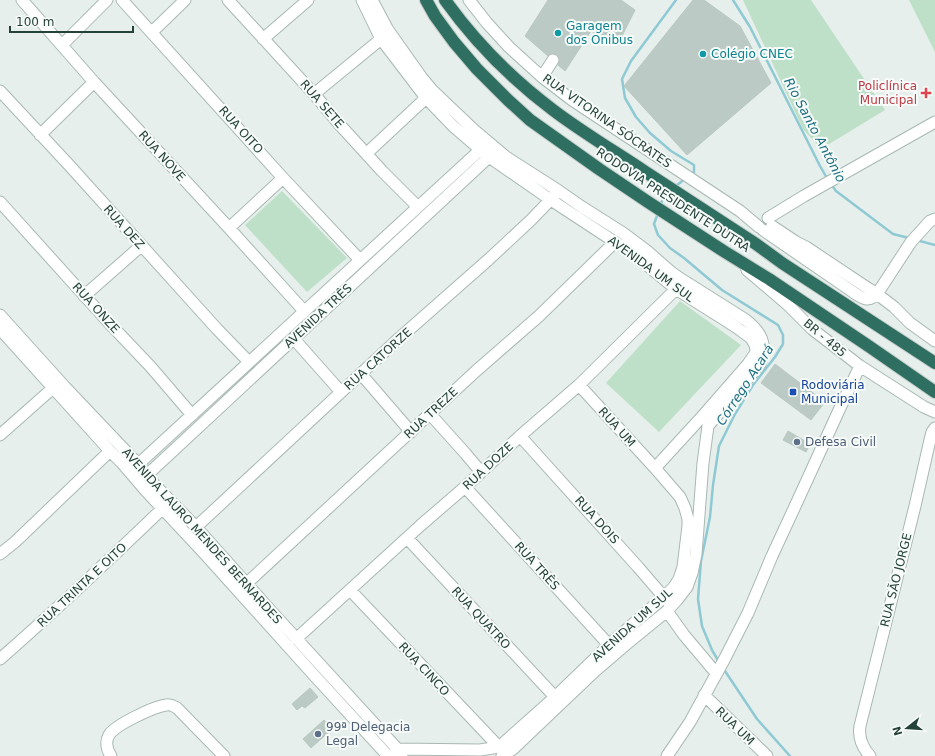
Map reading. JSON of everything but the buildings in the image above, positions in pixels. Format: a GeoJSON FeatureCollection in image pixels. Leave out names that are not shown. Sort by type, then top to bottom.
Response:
{"type":"FeatureCollection","features":[{"type":"Feature","properties":{"kind":"highway","name":"RODOVIA PRESIDENTE DUTRA"},"geometry":{"type":"LineString","coordinates":[[426,0],[435,16],[454,42],[477,69],[530,120],[599,169],[725,252],[769,279],[935,392]]}},
{"type":"Feature","properties":{"kind":"highway","name":"RODOVIA PRESIDENTE DUTRA"},"geometry":{"type":"LineString","coordinates":[[445,0],[488,53],[511,75],[554,111],[588,135],[673,189],[782,263],[935,363]]}},
{"type":"Feature","properties":{"kind":"street","name":"RUA NOVE"},"geometry":{"type":"LineString","coordinates":[[22,0],[94,82],[229,228],[304,312]]}},
{"type":"Feature","properties":{"kind":"street"},"geometry":{"type":"LineString","coordinates":[[62,45],[107,0]]}},
{"type":"Feature","properties":{"kind":"street","name":"RUA OITO"},"geometry":{"type":"LineString","coordinates":[[122,0],[283,178],[360,260]]}},
{"type":"Feature","properties":{"kind":"street"},"geometry":{"type":"LineString","coordinates":[[152,32],[186,0]]}},
{"type":"Feature","properties":{"kind":"street","name":"RUA SETE"},"geometry":{"type":"LineString","coordinates":[[228,0],[382,171],[418,207]]}},
{"type":"Feature","properties":{"kind":"street"},"geometry":{"type":"LineString","coordinates":[[263,39],[308,0]]}},
{"type":"Feature","properties":{"kind":"street","name":"RUA VITORINA SÓCRATES"},"geometry":{"type":"LineString","coordinates":[[469,0],[508,47],[542,77],[572,100],[740,211],[767,222]]}},
{"type":"Feature","properties":{"kind":"street","name":"AVENIDA UM SUL"},"geometry":{"type":"LineString","coordinates":[[367,1],[381,39],[432,90],[551,200],[623,233],[671,272],[746,320],[754,327],[763,340],[762,358],[760,364],[703,423],[655,468],[680,497],[688,519],[690,580],[682,593],[669,608],[650,625],[568,690],[555,697],[513,749],[501,752],[480,753],[398,754]]}},
{"type":"Feature","properties":{"kind":"street","name":"AVENIDA UM SUL"},"geometry":{"type":"LineString","coordinates":[[367,1],[388,30],[426,98],[453,126],[480,150],[490,157],[559,191],[579,212],[615,242],[626,248],[676,289],[711,310],[751,338],[755,345],[755,354],[703,423],[703,463],[690,554],[679,579],[674,587],[664,597],[608,645],[568,690],[533,723]]}},
{"type":"Feature","properties":{"kind":"street"},"geometry":{"type":"LineString","coordinates":[[314,94],[381,39]]}},
{"type":"Feature","properties":{"kind":"street"},"geometry":{"type":"LineString","coordinates":[[542,77],[553,60]]}},
{"type":"Feature","properties":{"kind":"street"},"geometry":{"type":"LineString","coordinates":[[40,135],[94,82]]}},
{"type":"Feature","properties":{"kind":"street","name":"RUA DEZ"},"geometry":{"type":"LineString","coordinates":[[0,91],[249,362]]}},
{"type":"Feature","properties":{"kind":"street"},"geometry":{"type":"LineString","coordinates":[[367,153],[426,98]]}},
{"type":"Feature","properties":{"kind":"street"},"geometry":{"type":"LineString","coordinates":[[453,126],[463,119]]}},
{"type":"Feature","properties":{"kind":"street"},"geometry":{"type":"LineString","coordinates":[[933,220],[911,242],[877,294],[871,298],[862,297],[834,279],[767,222],[823,186],[935,122]]}},
{"type":"Feature","properties":{"kind":"street","name":"AVENIDA TRÊS"},"geometry":{"type":"LineString","coordinates":[[130,472],[480,150]]}},
{"type":"Feature","properties":{"kind":"street","name":"AVENIDA TRÊS"},"geometry":{"type":"LineString","coordinates":[[149,483],[179,446],[490,157]]}},
{"type":"Feature","properties":{"kind":"street"},"geometry":{"type":"LineString","coordinates":[[229,228],[283,178]]}},
{"type":"Feature","properties":{"kind":"street"},"geometry":{"type":"LineString","coordinates":[[440,186],[450,194]]}},
{"type":"Feature","properties":{"kind":"street","name":"RUA CATORZE"},"geometry":{"type":"LineString","coordinates":[[196,527],[395,342],[488,260],[559,191]]}},
{"type":"Feature","properties":{"kind":"street","name":"RUA ONZE"},"geometry":{"type":"LineString","coordinates":[[0,202],[192,414]]}},
{"type":"Feature","properties":{"kind":"street"},"geometry":{"type":"LineString","coordinates":[[384,238],[393,247]]}},
{"type":"Feature","properties":{"kind":"street","name":"RUA TREZE"},"geometry":{"type":"LineString","coordinates":[[246,584],[430,414],[539,316],[615,242]]}},
{"type":"Feature","properties":{"kind":"street"},"geometry":{"type":"LineString","coordinates":[[84,296],[141,246]]}},
{"type":"Feature","properties":{"kind":"street","name":"BR - 485"},"geometry":{"type":"LineString","coordinates":[[725,252],[788,304],[812,329],[860,366],[935,412]]}},
{"type":"Feature","properties":{"kind":"street"},"geometry":{"type":"LineString","coordinates":[[338,280],[349,288]]}},
{"type":"Feature","properties":{"kind":"street","name":"RUA DOZE"},"geometry":{"type":"LineString","coordinates":[[296,639],[520,436],[580,385],[676,289]]}},
{"type":"Feature","properties":{"kind":"street"},"geometry":{"type":"LineString","coordinates":[[877,294],[910,323],[935,341]]}},
{"type":"Feature","properties":{"kind":"street","name":"AVENIDA LAURO MENDES BERNARDES"},"geometry":{"type":"LineString","coordinates":[[0,316],[53,388],[89,420],[111,436],[138,464],[163,508],[220,563],[364,721],[398,754]]}},
{"type":"Feature","properties":{"kind":"street","name":"AVENIDA LAURO MENDES BERNARDES"},"geometry":{"type":"LineString","coordinates":[[0,329],[65,387],[110,451],[130,472],[149,483],[196,527],[220,563],[246,584],[267,615],[296,639],[364,721],[388,756]]}},
{"type":"Feature","properties":{"kind":"street"},"geometry":{"type":"LineString","coordinates":[[294,339],[341,392]]}},
{"type":"Feature","properties":{"kind":"street"},"geometry":{"type":"LineString","coordinates":[[268,344],[277,354]]}},
{"type":"Feature","properties":{"kind":"street"},"geometry":{"type":"LineString","coordinates":[[667,756],[690,722],[748,613],[772,556],[860,366]]}},
{"type":"Feature","properties":{"kind":"street"},"geometry":{"type":"LineString","coordinates":[[361,374],[411,432]]}},
{"type":"Feature","properties":{"kind":"street","name":"RUA UM"},"geometry":{"type":"LineString","coordinates":[[580,385],[655,468]]}},
{"type":"Feature","properties":{"kind":"street"},"geometry":{"type":"LineString","coordinates":[[0,435],[53,388]]}},
{"type":"Feature","properties":{"kind":"street"},"geometry":{"type":"LineString","coordinates":[[216,392],[226,402]]}},
{"type":"Feature","properties":{"kind":"street"},"geometry":{"type":"LineString","coordinates":[[430,414],[480,472]]}},
{"type":"Feature","properties":{"kind":"street","name":"RUA SÃO JORGE"},"geometry":{"type":"LineString","coordinates":[[870,756],[862,745],[859,732],[928,447],[932,432],[935,428]]}},
{"type":"Feature","properties":{"kind":"street"},"geometry":{"type":"LineString","coordinates":[[169,436],[179,446]]}},
{"type":"Feature","properties":{"kind":"street","name":"RUA DOIS"},"geometry":{"type":"LineString","coordinates":[[520,436],[664,597],[684,635],[720,666]]}},
{"type":"Feature","properties":{"kind":"street"},"geometry":{"type":"LineString","coordinates":[[0,554],[15,542],[110,451]]}},
{"type":"Feature","properties":{"kind":"street","name":"RUA TRÊS"},"geometry":{"type":"LineString","coordinates":[[465,487],[608,645]]}},
{"type":"Feature","properties":{"kind":"street","name":"RUA TRINTA E OITO"},"geometry":{"type":"LineString","coordinates":[[0,659],[85,582],[163,508]]}},
{"type":"Feature","properties":{"kind":"street","name":"RUA QUATRO"},"geometry":{"type":"LineString","coordinates":[[408,538],[555,697]]}},
{"type":"Feature","properties":{"kind":"street","name":"RUA CINCO"},"geometry":{"type":"LineString","coordinates":[[350,590],[501,752]]}},
{"type":"Feature","properties":{"kind":"street"},"geometry":{"type":"LineString","coordinates":[[642,616],[650,625]]}},
{"type":"Feature","properties":{"kind":"street","name":"RUA UM"},"geometry":{"type":"LineString","coordinates":[[704,696],[767,756]]}},
{"type":"Feature","properties":{"kind":"street"},"geometry":{"type":"LineString","coordinates":[[109,751],[107,739],[109,734],[116,728],[138,715],[166,705],[172,705],[177,708],[224,756]]}},
{"type":"Feature","properties":{"kind":"green space"},"geometry":{"type":"Polygon","coordinates":[[[743,0],[811,0],[885,110],[821,149],[803,129],[743,0]]]}},
{"type":"Feature","properties":{"kind":"green space"},"geometry":{"type":"Polygon","coordinates":[[[909,0],[935,0],[935,52],[909,0]]]}},
{"type":"Feature","properties":{"kind":"green space"},"geometry":{"type":"Polygon","coordinates":[[[282,191],[347,258],[307,292],[245,225],[282,191]]]}},
{"type":"Feature","properties":{"kind":"green space"},"geometry":{"type":"Polygon","coordinates":[[[680,301],[741,345],[659,432],[606,383],[680,301]]]}},
{"type":"Feature","properties":{"kind":"waterway","name":"Córrego Acará"},"geometry":{"type":"LineString","coordinates":[[676,0],[631,61],[622,79],[625,98],[636,117],[650,133],[671,151],[694,165],[694,172],[690,175]]}},
{"type":"Feature","properties":{"kind":"waterway","name":"Rio Santo Antônio"},"geometry":{"type":"LineString","coordinates":[[733,0],[750,27],[828,180]]}},
{"type":"Feature","properties":{"kind":"waterway","name":"Córrego Acará"},"geometry":{"type":"LineString","coordinates":[[676,186],[686,178]]}},
{"type":"Feature","properties":{"kind":"waterway","name":"Rio Santo Antônio"},"geometry":{"type":"LineString","coordinates":[[831,184],[836,191],[893,234],[909,238]]}},
{"type":"Feature","properties":{"kind":"waterway","name":"Córrego Acará"},"geometry":{"type":"LineString","coordinates":[[660,206],[664,196],[669,192]]}},
{"type":"Feature","properties":{"kind":"waterway","name":"Córrego Acará"},"geometry":{"type":"LineString","coordinates":[[658,213],[654,224],[658,235],[670,248],[722,290],[778,325],[783,335],[783,344],[775,357],[753,385],[735,414],[719,446],[710,517],[701,561],[698,599],[702,626],[712,650],[719,662]]}},
{"type":"Feature","properties":{"kind":"waterway","name":"Rio Santo Antônio"},"geometry":{"type":"LineString","coordinates":[[916,240],[935,245]]}},
{"type":"Feature","properties":{"kind":"waterway","name":"Córrego Acará"},"geometry":{"type":"LineString","coordinates":[[723,668],[757,719],[790,756]]}},
{"type":"Feature","properties":{"kind":"place","name":"Garagem dos Onibus"},"geometry":{"type":"Point","coordinates":[558,33]}},
{"type":"Feature","properties":{"kind":"place","name":"Colégio CNEC"},"geometry":{"type":"Point","coordinates":[703,54]}},
{"type":"Feature","properties":{"kind":"place","name":"Policlínica Municipal"},"geometry":{"type":"Point","coordinates":[926,93]}},
{"type":"Feature","properties":{"kind":"place","name":"Rodoviária Municipal"},"geometry":{"type":"Point","coordinates":[793,392]}},
{"type":"Feature","properties":{"kind":"place","name":"Defesa Civil"},"geometry":{"type":"Point","coordinates":[797,442]}},
{"type":"Feature","properties":{"kind":"place","name":"99ª Delegacia Legal"},"geometry":{"type":"Point","coordinates":[318,734]}}]}
